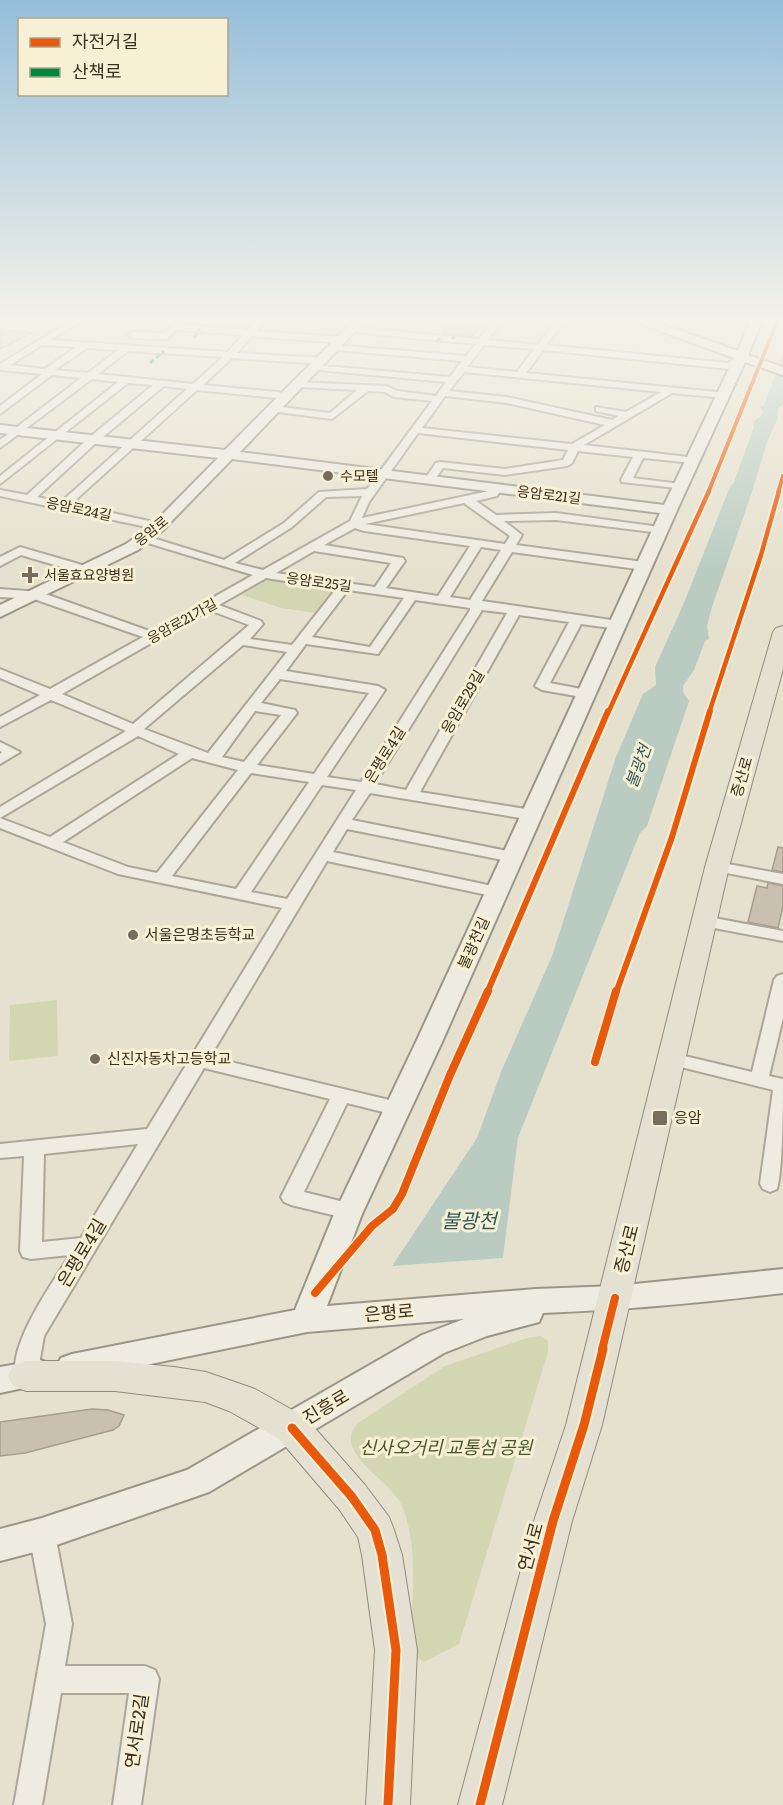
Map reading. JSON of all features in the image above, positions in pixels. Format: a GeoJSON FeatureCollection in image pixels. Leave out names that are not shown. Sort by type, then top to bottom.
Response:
{"type":"FeatureCollection","features":[{"type":"Feature","properties":{"kind":"main road","name":"증산로"},"geometry":{"type":"LineString","coordinates":[[615,1298],[717,867],[781,649]]}},
{"type":"Feature","properties":{"kind":"main road","name":"연서로"},"geometry":{"type":"LineString","coordinates":[[480,1805],[553,1521],[584,1425],[615,1298]]}},
{"type":"Feature","properties":{"kind":"main road"},"geometry":{"type":"LineString","coordinates":[[13,1378],[115,1376],[206,1387],[242,1400],[292,1428],[352,1497],[375,1530],[382,1555],[396,1650],[388,1805]]}},
{"type":"Feature","properties":{"kind":"street"},"geometry":{"type":"LineString","coordinates":[[0,445],[54,403]]}},
{"type":"Feature","properties":{"kind":"street"},"geometry":{"type":"LineString","coordinates":[[0,481],[97,403]]}},
{"type":"Feature","properties":{"kind":"street"},"geometry":{"type":"LineString","coordinates":[[29,499],[138,403]]}},
{"type":"Feature","properties":{"kind":"street"},"geometry":{"type":"LineString","coordinates":[[63,506],[177,403]]}},
{"type":"Feature","properties":{"kind":"street","name":"응암로"},"geometry":{"type":"LineString","coordinates":[[0,612],[132,547],[157,528],[279,403]]}},
{"type":"Feature","properties":{"kind":"street"},"geometry":{"type":"LineString","coordinates":[[273,409],[332,416],[347,403]]}},
{"type":"Feature","properties":{"kind":"street"},"geometry":{"type":"LineString","coordinates":[[435,403],[356,513],[355,523],[364,528],[644,566]]}},
{"type":"Feature","properties":{"kind":"street"},"geometry":{"type":"LineString","coordinates":[[522,403],[615,424]]}},
{"type":"Feature","properties":{"kind":"street"},"geometry":{"type":"LineString","coordinates":[[567,403],[628,416]]}},
{"type":"Feature","properties":{"kind":"street"},"geometry":{"type":"LineString","coordinates":[[574,447],[649,403]]}},
{"type":"Feature","properties":{"kind":"street","name":"불광천길"},"geometry":{"type":"LineString","coordinates":[[307,1320],[314,1296],[349,1211],[399,1109],[669,510],[720,403]]}},
{"type":"Feature","properties":{"kind":"street","name":"응암로21길"},"geometry":{"type":"LineString","coordinates":[[0,429],[231,455],[669,510]]}},
{"type":"Feature","properties":{"kind":"street"},"geometry":{"type":"LineString","coordinates":[[415,430],[693,460]]}},
{"type":"Feature","properties":{"kind":"street","name":"응암로21길"},"geometry":{"type":"LineString","coordinates":[[429,480],[440,465],[505,472],[567,463],[574,447]]}},
{"type":"Feature","properties":{"kind":"street"},"geometry":{"type":"LineString","coordinates":[[640,454],[626,480],[681,487]]}},
{"type":"Feature","properties":{"kind":"street","name":"응암로21가길"},"geometry":{"type":"LineString","coordinates":[[0,723],[355,523],[493,494],[497,489]]}},
{"type":"Feature","properties":{"kind":"street"},"geometry":{"type":"LineString","coordinates":[[227,563],[288,525],[323,494],[372,492]]}},
{"type":"Feature","properties":{"kind":"street","name":"응암로24길"},"geometry":{"type":"LineString","coordinates":[[0,493],[145,523],[157,528]]}},
{"type":"Feature","properties":{"kind":"street"},"geometry":{"type":"LineString","coordinates":[[466,500],[516,536],[476,601],[476,605]]}},
{"type":"Feature","properties":{"kind":"street"},"geometry":{"type":"LineString","coordinates":[[494,519],[510,516],[561,517],[660,530]]}},
{"type":"Feature","properties":{"kind":"street","name":"응암로25길"},"geometry":{"type":"LineString","coordinates":[[142,538],[266,574],[618,625]]}},
{"type":"Feature","properties":{"kind":"street"},"geometry":{"type":"LineString","coordinates":[[442,600],[478,543]]}},
{"type":"Feature","properties":{"kind":"street"},"geometry":{"type":"LineString","coordinates":[[312,547],[399,561],[378,591]]}},
{"type":"Feature","properties":{"kind":"street"},"geometry":{"type":"LineString","coordinates":[[0,562],[20,551],[85,570]]}},
{"type":"Feature","properties":{"kind":"street"},"geometry":{"type":"LineString","coordinates":[[214,760],[216,752],[345,586]]}},
{"type":"Feature","properties":{"kind":"street"},"geometry":{"type":"LineString","coordinates":[[0,593],[36,595],[154,637]]}},
{"type":"Feature","properties":{"kind":"street"},"geometry":{"type":"LineString","coordinates":[[240,641],[373,651],[412,596]]}},
{"type":"Feature","properties":{"kind":"street","name":"은평로4길"},"geometry":{"type":"LineString","coordinates":[[13,1378],[33,1335],[153,1134],[322,855],[476,610],[476,605]]}},
{"type":"Feature","properties":{"kind":"street"},"geometry":{"type":"LineString","coordinates":[[0,813],[136,731],[139,725],[240,641],[257,624],[210,606]]}},
{"type":"Feature","properties":{"kind":"street","name":"응암로29길"},"geometry":{"type":"LineString","coordinates":[[411,794],[515,610]]}},
{"type":"Feature","properties":{"kind":"street"},"geometry":{"type":"LineString","coordinates":[[577,619],[542,686],[587,694]]}},
{"type":"Feature","properties":{"kind":"street"},"geometry":{"type":"LineString","coordinates":[[0,673],[190,753],[214,760],[249,768],[532,815]]}},
{"type":"Feature","properties":{"kind":"street"},"geometry":{"type":"LineString","coordinates":[[241,894],[321,779],[378,690],[277,674]]}},
{"type":"Feature","properties":{"kind":"street"},"geometry":{"type":"LineString","coordinates":[[161,879],[290,713],[252,706]]}},
{"type":"Feature","properties":{"kind":"street"},"geometry":{"type":"LineString","coordinates":[[0,746],[13,752],[0,760]]}},
{"type":"Feature","properties":{"kind":"street"},"geometry":{"type":"LineString","coordinates":[[51,843],[190,753]]}},
{"type":"Feature","properties":{"kind":"street"},"geometry":{"type":"LineString","coordinates":[[0,823],[124,871],[292,904]]}},
{"type":"Feature","properties":{"kind":"street"},"geometry":{"type":"LineString","coordinates":[[342,823],[513,857]]}},
{"type":"Feature","properties":{"kind":"street"},"geometry":{"type":"LineString","coordinates":[[322,855],[497,892]]}},
{"type":"Feature","properties":{"kind":"street"},"geometry":{"type":"LineString","coordinates":[[717,867],[783,879]]}},
{"type":"Feature","properties":{"kind":"street"},"geometry":{"type":"LineString","coordinates":[[704,921],[783,936]]}},
{"type":"Feature","properties":{"kind":"street"},"geometry":{"type":"LineString","coordinates":[[759,1080],[783,980]]}},
{"type":"Feature","properties":{"kind":"street"},"geometry":{"type":"LineString","coordinates":[[672,1059],[783,1086],[770,1184]]}},
{"type":"Feature","properties":{"kind":"street"},"geometry":{"type":"LineString","coordinates":[[198,1060],[399,1109]]}},
{"type":"Feature","properties":{"kind":"street"},"geometry":{"type":"LineString","coordinates":[[341,1095],[291,1197],[349,1211]]}},
{"type":"Feature","properties":{"kind":"street"},"geometry":{"type":"LineString","coordinates":[[0,1151],[153,1134]]}},
{"type":"Feature","properties":{"kind":"street"},"geometry":{"type":"LineString","coordinates":[[34,1147],[31,1251],[87,1245]]}},
{"type":"Feature","properties":{"kind":"street","name":"은평로"},"geometry":{"type":"LineString","coordinates":[[13,1378],[307,1320],[536,1301],[615,1298],[712,1290],[783,1281]]}},
{"type":"Feature","properties":{"kind":"street","name":"진흥로"},"geometry":{"type":"LineString","coordinates":[[0,1545],[42,1534],[197,1482],[450,1336],[500,1319],[615,1298]]}},
{"type":"Feature","properties":{"kind":"street"},"geometry":{"type":"LineString","coordinates":[[28,1805],[59,1624],[42,1534]]}},
{"type":"Feature","properties":{"kind":"street","name":"연서로2길"},"geometry":{"type":"LineString","coordinates":[[50,1680],[145,1679],[127,1805]]}},
{"type":"Feature","properties":{"kind":"green space"},"geometry":{"type":"Polygon","coordinates":[[[268,577],[338,587],[315,613],[281,608],[242,595],[268,577]]]}},
{"type":"Feature","properties":{"kind":"green space"},"geometry":{"type":"Polygon","coordinates":[[[57,1000],[58,1056],[9,1061],[10,1005],[57,1000]]]}},
{"type":"Feature","properties":{"kind":"green space","name":"신사오거리 교통섬 공원"},"geometry":{"type":"Polygon","coordinates":[[[541,1336],[548,1341],[548,1352],[459,1644],[424,1662],[415,1656],[410,1648],[413,1557],[411,1539],[402,1506],[396,1496],[357,1455],[352,1445],[351,1434],[358,1423],[445,1366],[527,1338],[541,1336]]]}},
{"type":"Feature","properties":{"kind":"water","name":"불광천"},"geometry":{"type":"Polygon","coordinates":[[[783,403],[779,407],[777,420],[767,442],[712,607],[707,626],[709,639],[705,641],[694,670],[683,686],[683,692],[689,701],[647,826],[640,833],[518,1138],[503,1258],[392,1266],[477,1138],[501,1072],[552,956],[616,757],[643,694],[656,685],[655,667],[713,539],[753,425],[755,420],[761,416],[763,412],[760,407],[783,403]]]}},
{"type":"Feature","properties":{"kind":"building"},"geometry":{"type":"Polygon","coordinates":[[[778,847],[783,848],[783,872],[772,870],[778,847]]]}},
{"type":"Feature","properties":{"kind":"building"},"geometry":{"type":"Polygon","coordinates":[[[768,883],[783,886],[783,906],[778,928],[748,922],[757,886],[767,888],[768,883]]]}},
{"type":"Feature","properties":{"kind":"building"},"geometry":{"type":"Polygon","coordinates":[[[92,1409],[108,1410],[124,1415],[119,1426],[113,1430],[25,1453],[0,1456],[0,1422],[92,1409]]]}},
{"type":"Feature","properties":{"kind":"waterway","name":"불광천"},"geometry":{"type":"LineString","coordinates":[[674,664],[740,489]]}},
{"type":"Feature","properties":{"kind":"cycle path"},"geometry":{"type":"LineString","coordinates":[[315,1293],[372,1226],[393,1209],[402,1194],[450,1075],[502,961],[624,674],[710,489],[743,403]]}},
{"type":"Feature","properties":{"kind":"cycle path"},"geometry":{"type":"LineString","coordinates":[[595,1062],[618,985],[672,837],[724,663],[761,555],[783,476]]}},
{"type":"Feature","properties":{"kind":"cycle path"},"geometry":{"type":"LineString","coordinates":[[480,1805],[553,1521],[584,1425],[615,1298]]}},
{"type":"Feature","properties":{"kind":"cycle path"},"geometry":{"type":"LineString","coordinates":[[292,1428],[352,1497],[375,1530],[382,1555],[396,1650],[388,1805]]}},
{"type":"Feature","properties":{"kind":"place","name":"수모텔"},"geometry":{"type":"Point","coordinates":[328,476]}},
{"type":"Feature","properties":{"kind":"place","name":"서울효요양병원"},"geometry":{"type":"Point","coordinates":[30,575]}},
{"type":"Feature","properties":{"kind":"place","name":"서울은명초등학교"},"geometry":{"type":"Point","coordinates":[133,935]}},
{"type":"Feature","properties":{"kind":"place","name":"신진자동차고등학교"},"geometry":{"type":"Point","coordinates":[95,1059]}},
{"type":"Feature","properties":{"kind":"place","name":"응암"},"geometry":{"type":"Point","coordinates":[660,1118]}}]}
